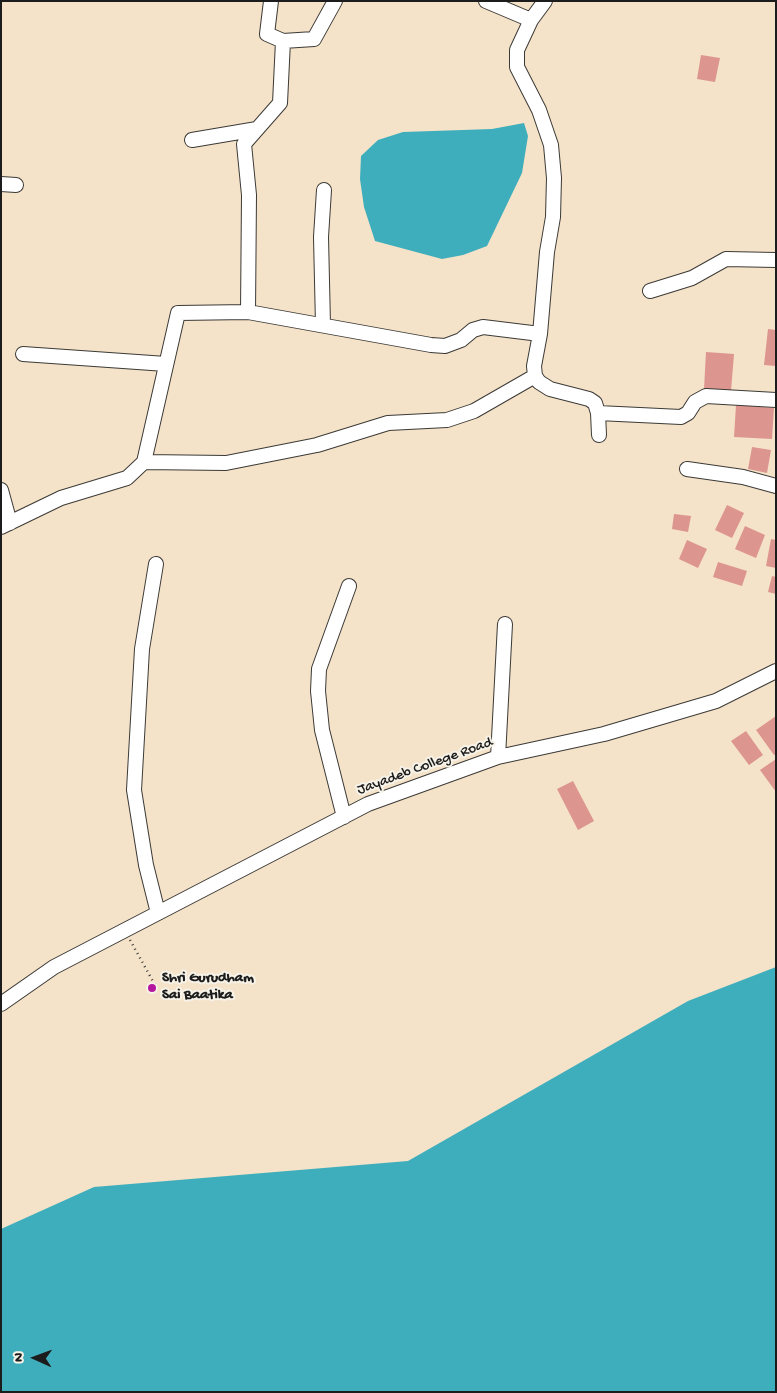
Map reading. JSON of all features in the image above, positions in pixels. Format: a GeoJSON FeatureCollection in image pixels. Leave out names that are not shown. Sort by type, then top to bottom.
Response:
{"type":"FeatureCollection","features":[{"type":"Feature","properties":{"kind":"street"},"geometry":{"type":"LineString","coordinates":[[271,1],[267,34],[283,41],[314,39],[335,1]]}},
{"type":"Feature","properties":{"kind":"street"},"geometry":{"type":"LineString","coordinates":[[486,1],[531,20]]}},
{"type":"Feature","properties":{"kind":"street"},"geometry":{"type":"LineString","coordinates":[[545,1],[531,20],[517,50],[517,67],[539,110],[551,145],[554,178],[553,217],[547,252],[540,334],[534,366],[535,376],[539,382],[550,389],[589,399],[595,403],[598,413],[599,435]]}},
{"type":"Feature","properties":{"kind":"street"},"geometry":{"type":"LineString","coordinates":[[248,312],[249,195],[244,144],[280,103],[283,41]]}},
{"type":"Feature","properties":{"kind":"street"},"geometry":{"type":"LineString","coordinates":[[192,140],[257,129]]}},
{"type":"Feature","properties":{"kind":"street"},"geometry":{"type":"LineString","coordinates":[[1,184],[16,185]]}},
{"type":"Feature","properties":{"kind":"street"},"geometry":{"type":"LineString","coordinates":[[323,325],[321,237],[324,190]]}},
{"type":"Feature","properties":{"kind":"street"},"geometry":{"type":"LineString","coordinates":[[650,291],[692,278],[726,259],[776,260]]}},
{"type":"Feature","properties":{"kind":"street"},"geometry":{"type":"LineString","coordinates":[[1,490],[6,525],[61,498],[127,478],[144,462],[178,313],[248,312],[445,346],[461,340],[473,330],[483,327],[540,334]]}},
{"type":"Feature","properties":{"kind":"street"},"geometry":{"type":"LineString","coordinates":[[23,354],[166,364]]}},
{"type":"Feature","properties":{"kind":"street"},"geometry":{"type":"LineString","coordinates":[[144,462],[226,463],[317,445],[388,423],[447,420],[474,411],[535,376]]}},
{"type":"Feature","properties":{"kind":"street"},"geometry":{"type":"LineString","coordinates":[[598,413],[681,417],[688,413],[695,402],[706,396],[776,400]]}},
{"type":"Feature","properties":{"kind":"street"},"geometry":{"type":"LineString","coordinates":[[687,469],[743,477],[776,486]]}},
{"type":"Feature","properties":{"kind":"street"},"geometry":{"type":"LineString","coordinates":[[156,564],[142,649],[134,790],[146,865],[158,913]]}},
{"type":"Feature","properties":{"kind":"street"},"geometry":{"type":"LineString","coordinates":[[344,816],[322,730],[318,691],[319,670],[349,586]]}},
{"type":"Feature","properties":{"kind":"street"},"geometry":{"type":"LineString","coordinates":[[498,757],[505,624]]}},
{"type":"Feature","properties":{"kind":"street","name":"Jayadeb College Road"},"geometry":{"type":"LineString","coordinates":[[1,1004],[54,967],[368,804],[498,757],[604,734],[716,701],[776,671]]}},
{"type":"Feature","properties":{"kind":"path"},"geometry":{"type":"LineString","coordinates":[[124,931],[155,986]]}},
{"type":"Feature","properties":{"kind":"water"},"geometry":{"type":"Polygon","coordinates":[[[524,123],[528,136],[522,173],[487,246],[463,255],[442,259],[375,241],[364,207],[360,179],[361,156],[378,140],[403,132],[492,129],[524,123]]]}},
{"type":"Feature","properties":{"kind":"water"},"geometry":{"type":"Polygon","coordinates":[[[776,967],[776,1392],[1,1392],[1,1229],[94,1187],[408,1161],[688,1001],[776,967]]]}},
{"type":"Feature","properties":{"kind":"building"},"geometry":{"type":"Polygon","coordinates":[[[701,55],[720,58],[715,82],[697,79],[701,55]]]}},
{"type":"Feature","properties":{"kind":"building"},"geometry":{"type":"Polygon","coordinates":[[[768,329],[776,330],[776,366],[764,365],[768,329]]]}},
{"type":"Feature","properties":{"kind":"building"},"geometry":{"type":"Polygon","coordinates":[[[706,352],[734,354],[731,391],[704,389],[706,352]]]}},
{"type":"Feature","properties":{"kind":"building"},"geometry":{"type":"Polygon","coordinates":[[[736,405],[774,408],[772,439],[734,437],[736,405]]]}},
{"type":"Feature","properties":{"kind":"building"},"geometry":{"type":"Polygon","coordinates":[[[752,447],[771,450],[767,473],[748,469],[752,447]]]}},
{"type":"Feature","properties":{"kind":"building"},"geometry":{"type":"Polygon","coordinates":[[[727,505],[744,513],[732,538],[715,530],[727,505]]]}},
{"type":"Feature","properties":{"kind":"building"},"geometry":{"type":"Polygon","coordinates":[[[674,514],[691,516],[688,532],[672,529],[674,514]]]}},
{"type":"Feature","properties":{"kind":"building"},"geometry":{"type":"Polygon","coordinates":[[[745,526],[765,535],[756,558],[735,549],[745,526]]]}},
{"type":"Feature","properties":{"kind":"building"},"geometry":{"type":"Polygon","coordinates":[[[771,539],[776,540],[776,568],[766,566],[771,539]]]}},
{"type":"Feature","properties":{"kind":"building"},"geometry":{"type":"Polygon","coordinates":[[[687,540],[707,549],[698,568],[679,559],[687,540]]]}},
{"type":"Feature","properties":{"kind":"building"},"geometry":{"type":"Polygon","coordinates":[[[718,562],[747,571],[742,586],[713,577],[718,562]]]}},
{"type":"Feature","properties":{"kind":"building"},"geometry":{"type":"Polygon","coordinates":[[[772,576],[776,577],[776,594],[768,592],[772,576]]]}},
{"type":"Feature","properties":{"kind":"building"},"geometry":{"type":"Polygon","coordinates":[[[776,716],[776,754],[774,755],[756,730],[776,716]]]}},
{"type":"Feature","properties":{"kind":"building"},"geometry":{"type":"Polygon","coordinates":[[[746,731],[763,755],[749,765],[731,741],[746,731]]]}},
{"type":"Feature","properties":{"kind":"building"},"geometry":{"type":"Polygon","coordinates":[[[776,759],[776,792],[760,770],[776,759]]]}},
{"type":"Feature","properties":{"kind":"building"},"geometry":{"type":"Polygon","coordinates":[[[573,781],[594,821],[578,830],[557,789],[573,781]]]}},
{"type":"Feature","properties":{"kind":"place","name":"Shri Gurudham Sai Baatika"},"geometry":{"type":"Point","coordinates":[152,988]}}]}
